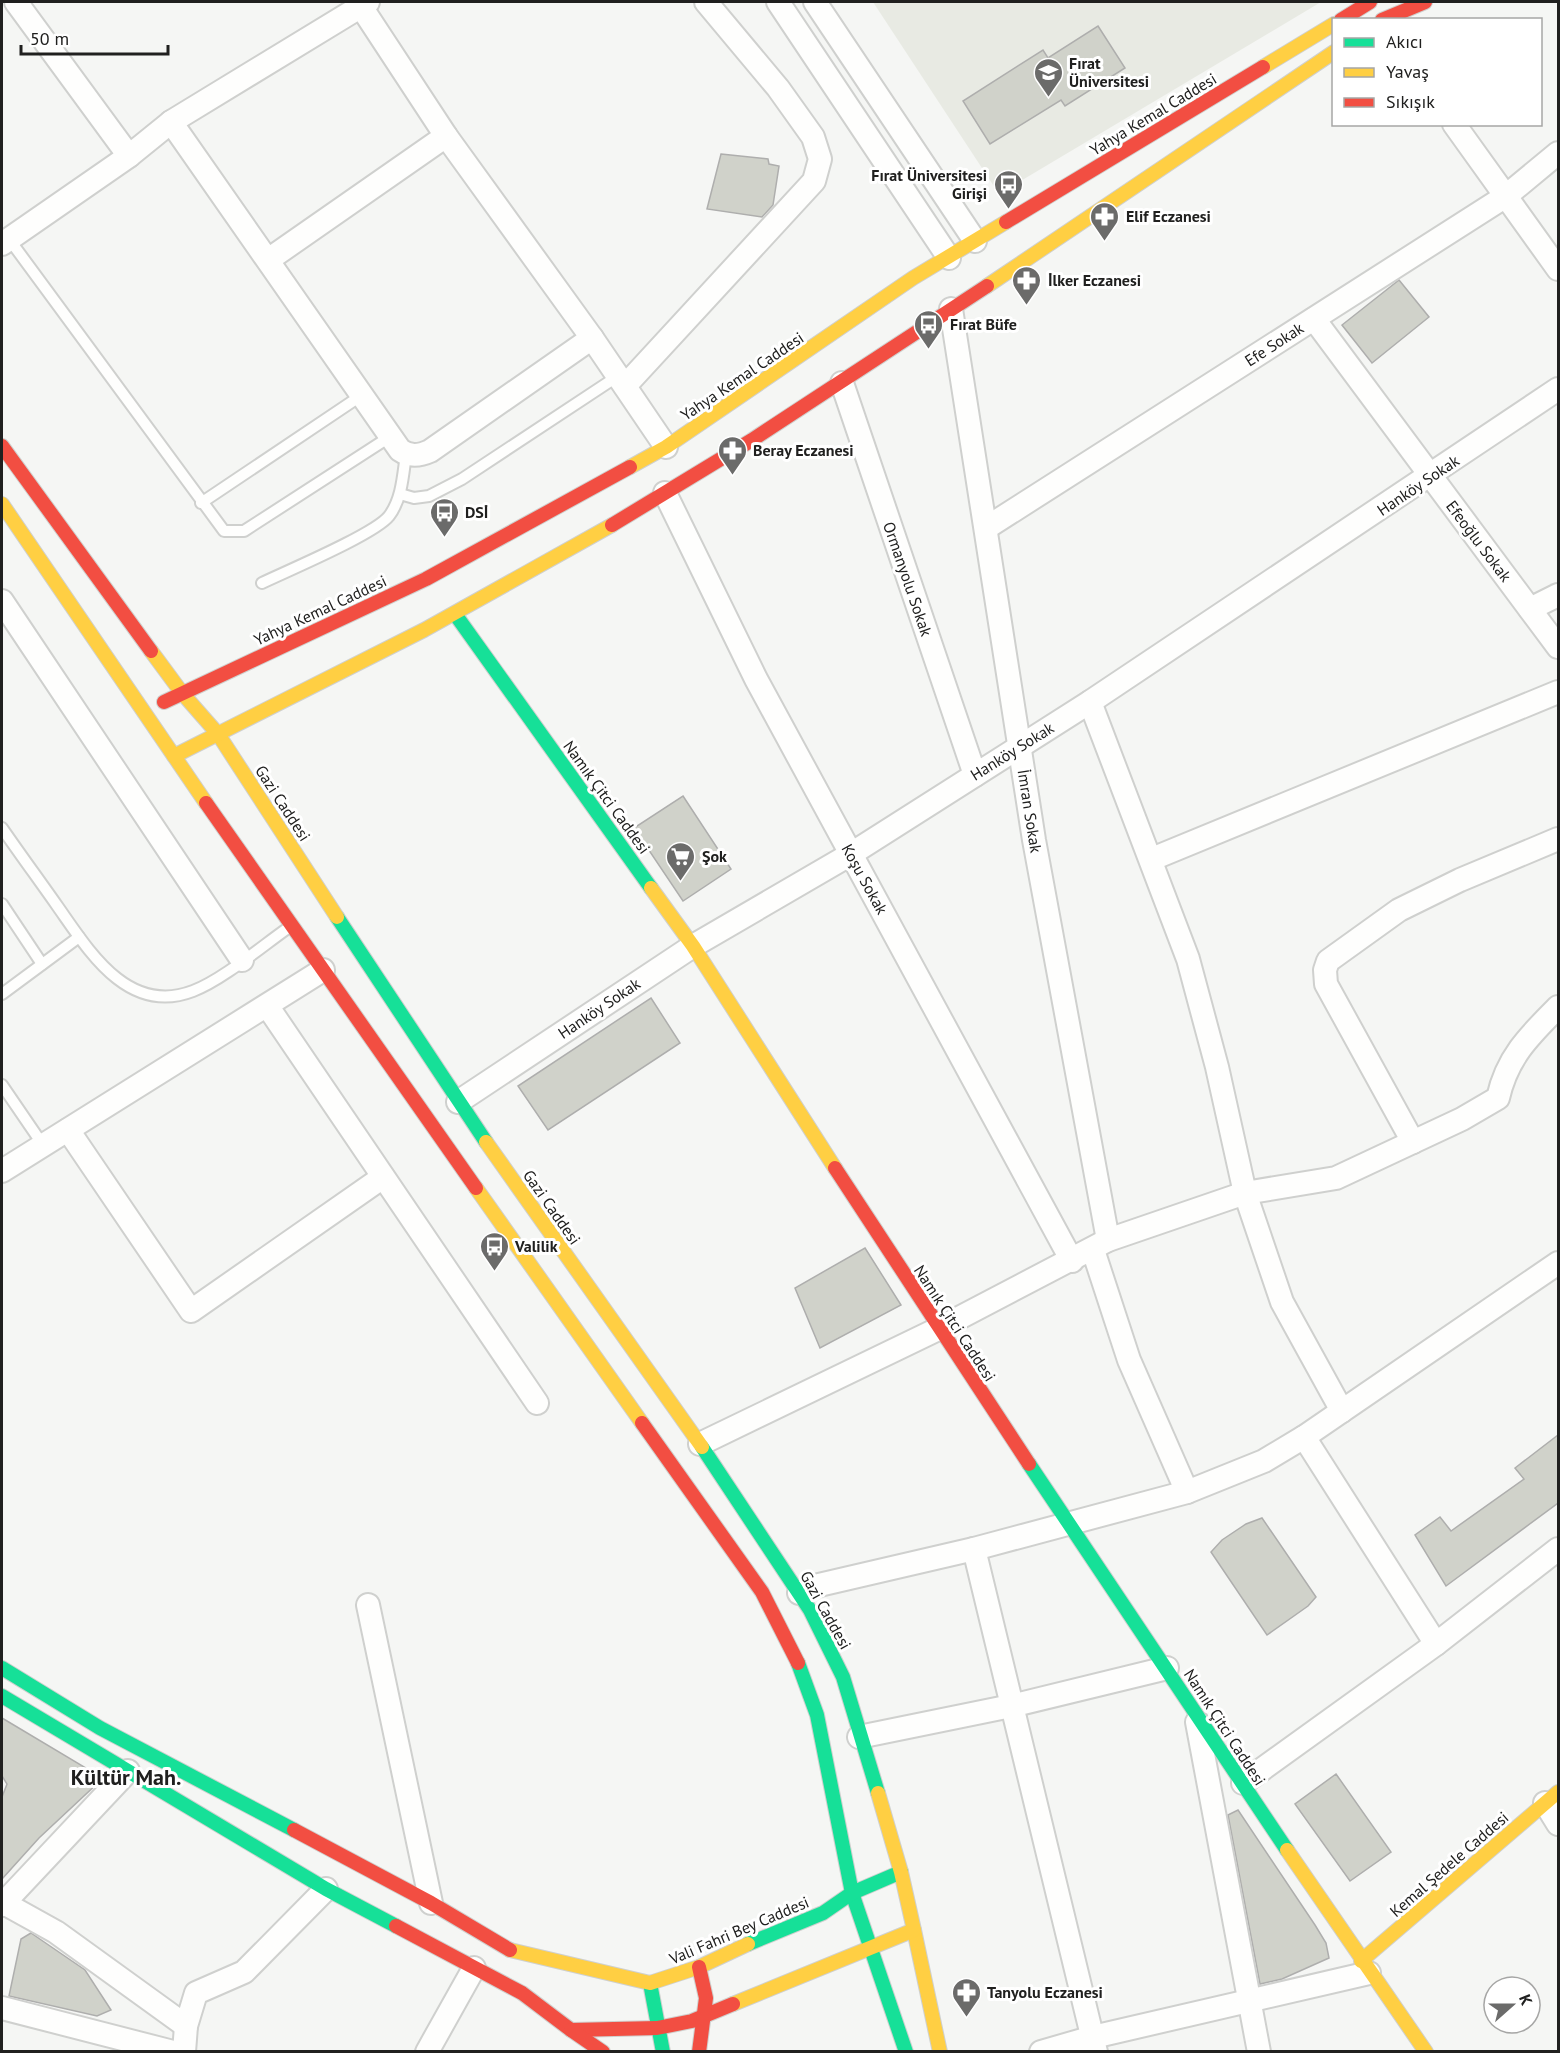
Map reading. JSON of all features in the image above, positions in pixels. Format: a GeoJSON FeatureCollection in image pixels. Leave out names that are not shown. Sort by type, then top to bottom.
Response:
{"type":"FeatureCollection","features":[{"type":"Feature","properties":{"kind":"main road"},"geometry":{"type":"LineString","coordinates":[[1344,18],[1370,2]]}},
{"type":"Feature","properties":{"kind":"main road"},"geometry":{"type":"LineString","coordinates":[[1387,18],[1425,2]]}},
{"type":"Feature","properties":{"kind":"main road","name":"Yahya Kemal Caddesi"},"geometry":{"type":"LineString","coordinates":[[145,711],[426,579],[666,447],[913,278],[1332,25]]}},
{"type":"Feature","properties":{"kind":"main road"},"geometry":{"type":"LineString","coordinates":[[174,756],[455,614],[665,493],[842,383],[1332,53]]}},
{"type":"Feature","properties":{"kind":"main road","name":"Gazi Caddesi"},"geometry":{"type":"LineString","coordinates":[[2,446],[182,693],[218,734],[458,1101],[700,1444],[799,1593],[843,1677],[901,1872],[940,2052]]}},
{"type":"Feature","properties":{"kind":"main road"},"geometry":{"type":"LineString","coordinates":[[2,504],[291,926],[762,1592],[797,1660],[817,1715],[852,1893],[906,2052]]}},
{"type":"Feature","properties":{"kind":"main road","name":"Namık Çitci Caddesi"},"geometry":{"type":"LineString","coordinates":[[455,614],[693,946],[938,1329],[1365,1967],[1426,2052]]}},
{"type":"Feature","properties":{"kind":"main road"},"geometry":{"type":"LineString","coordinates":[[2,1668],[100,1728],[431,1903],[514,1952],[650,1983],[663,2052]]}},
{"type":"Feature","properties":{"kind":"main road"},"geometry":{"type":"LineString","coordinates":[[2,1696],[326,1889],[522,1993],[603,2052]]}},
{"type":"Feature","properties":{"kind":"main road","name":"Kemal Şedele Caddesi"},"geometry":{"type":"LineString","coordinates":[[1365,1967],[1552,1797]]}},
{"type":"Feature","properties":{"kind":"main road","name":"Vali Fahri Bey Caddesi"},"geometry":{"type":"LineString","coordinates":[[650,1983],[699,1967],[772,1932],[823,1913],[852,1893],[901,1872]]}},
{"type":"Feature","properties":{"kind":"main road"},"geometry":{"type":"LineString","coordinates":[[571,2030],[657,2028],[705,2017],[914,1930]]}},
{"type":"Feature","properties":{"kind":"main road"},"geometry":{"type":"LineString","coordinates":[[699,1967],[706,1998],[699,2052]]}},
{"type":"Feature","properties":{"kind":"street"},"geometry":{"type":"LineString","coordinates":[[16,2],[129,156]]}},
{"type":"Feature","properties":{"kind":"street"},"geometry":{"type":"LineString","coordinates":[[622,381],[814,181],[820,167],[819,151],[813,137],[778,88],[706,2]]}},
{"type":"Feature","properties":{"kind":"street"},"geometry":{"type":"LineString","coordinates":[[778,2],[949,258]]}},
{"type":"Feature","properties":{"kind":"street"},"geometry":{"type":"LineString","coordinates":[[815,2],[975,241]]}},
{"type":"Feature","properties":{"kind":"street"},"geometry":{"type":"LineString","coordinates":[[5,241],[129,156],[171,122],[363,3],[446,136],[592,338],[666,447]]}},
{"type":"Feature","properties":{"kind":"street"},"geometry":{"type":"LineString","coordinates":[[171,122],[391,436],[406,454],[416,456],[430,451],[592,338]]}},
{"type":"Feature","properties":{"kind":"street"},"geometry":{"type":"LineString","coordinates":[[1455,126],[1558,268]]}},
{"type":"Feature","properties":{"kind":"street"},"geometry":{"type":"LineString","coordinates":[[268,260],[446,136]]}},
{"type":"Feature","properties":{"kind":"street","name":"Efe Sokak"},"geometry":{"type":"LineString","coordinates":[[986,528],[1506,196],[1558,153]]}},
{"type":"Feature","properties":{"kind":"street","name":"İmran Sokak"},"geometry":{"type":"LineString","coordinates":[[951,309],[1100,1245],[1129,1360],[1187,1492]]}},
{"type":"Feature","properties":{"kind":"street","name":"Efeoğlu Sokak"},"geometry":{"type":"LineString","coordinates":[[1314,319],[1558,647]]}},
{"type":"Feature","properties":{"kind":"street","name":"Ormanyolu Sokak"},"geometry":{"type":"LineString","coordinates":[[842,383],[975,775]]}},
{"type":"Feature","properties":{"kind":"street","name":"Hanköy Sokak"},"geometry":{"type":"LineString","coordinates":[[458,1101],[693,946],[851,854],[1090,702],[1430,477],[1558,389]]}},
{"type":"Feature","properties":{"kind":"street","name":"Koşu Sokak"},"geometry":{"type":"LineString","coordinates":[[665,493],[756,680],[1072,1261]]}},
{"type":"Feature","properties":{"kind":"street"},"geometry":{"type":"LineString","coordinates":[[1530,609],[1558,595]]}},
{"type":"Feature","properties":{"kind":"street"},"geometry":{"type":"LineString","coordinates":[[2,601],[242,960]]}},
{"type":"Feature","properties":{"kind":"street"},"geometry":{"type":"LineString","coordinates":[[1152,859],[1558,692]]}},
{"type":"Feature","properties":{"kind":"street"},"geometry":{"type":"LineString","coordinates":[[1090,702],[1152,859],[1188,959],[1217,1067],[1245,1193],[1282,1302],[1342,1411]]}},
{"type":"Feature","properties":{"kind":"street"},"geometry":{"type":"LineString","coordinates":[[1413,1142],[1326,984],[1325,970],[1329,962],[1399,910],[1460,880],[1558,839]]}},
{"type":"Feature","properties":{"kind":"street"},"geometry":{"type":"LineString","coordinates":[[2,1171],[268,1007],[323,970]]}},
{"type":"Feature","properties":{"kind":"street"},"geometry":{"type":"LineString","coordinates":[[268,1007],[537,1403]]}},
{"type":"Feature","properties":{"kind":"street"},"geometry":{"type":"LineString","coordinates":[[700,1444],[938,1329],[1100,1245],[1245,1193],[1336,1178],[1413,1142],[1498,1098],[1503,1075],[1526,1039],[1558,1007]]}},
{"type":"Feature","properties":{"kind":"street"},"geometry":{"type":"LineString","coordinates":[[68,1130],[191,1311],[383,1177]]}},
{"type":"Feature","properties":{"kind":"street"},"geometry":{"type":"LineString","coordinates":[[799,1593],[819,1586],[974,1550],[1187,1492],[1264,1461],[1304,1437],[1558,1263]]}},
{"type":"Feature","properties":{"kind":"street"},"geometry":{"type":"LineString","coordinates":[[1304,1437],[1436,1644]]}},
{"type":"Feature","properties":{"kind":"street"},"geometry":{"type":"LineString","coordinates":[[1243,1783],[1436,1644],[1558,1549]]}},
{"type":"Feature","properties":{"kind":"street"},"geometry":{"type":"LineString","coordinates":[[974,1550],[1094,2044]]}},
{"type":"Feature","properties":{"kind":"street"},"geometry":{"type":"LineString","coordinates":[[369,1605],[431,1903]]}},
{"type":"Feature","properties":{"kind":"street"},"geometry":{"type":"LineString","coordinates":[[859,1737],[1011,1706],[1167,1668]]}},
{"type":"Feature","properties":{"kind":"street"},"geometry":{"type":"LineString","coordinates":[[1195,1712],[1259,2052]]}},
{"type":"Feature","properties":{"kind":"street"},"geometry":{"type":"LineString","coordinates":[[128,1771],[2,1904],[56,1932],[186,2026]]}},
{"type":"Feature","properties":{"kind":"street"},"geometry":{"type":"LineString","coordinates":[[1552,1797],[1558,1824]]}},
{"type":"Feature","properties":{"kind":"street"},"geometry":{"type":"LineString","coordinates":[[184,2052],[186,2026],[196,1993],[244,1972],[326,1889]]}},
{"type":"Feature","properties":{"kind":"street"},"geometry":{"type":"LineString","coordinates":[[1041,2052],[1094,2044],[1365,1967]]}},
{"type":"Feature","properties":{"kind":"street"},"geometry":{"type":"LineString","coordinates":[[427,2052],[474,1968]]}},
{"type":"Feature","properties":{"kind":"street"},"geometry":{"type":"LineString","coordinates":[[2,2008],[114,2044],[172,2052]]}},
{"type":"Feature","properties":{"kind":"lane"},"geometry":{"type":"LineString","coordinates":[[5,241],[224,531],[244,531],[391,436]]}},
{"type":"Feature","properties":{"kind":"lane"},"geometry":{"type":"LineString","coordinates":[[400,494],[414,498],[429,496],[462,479],[622,381]]}},
{"type":"Feature","properties":{"kind":"lane"},"geometry":{"type":"LineString","coordinates":[[201,503],[362,395]]}},
{"type":"Feature","properties":{"kind":"lane"},"geometry":{"type":"LineString","coordinates":[[262,584],[381,525],[395,506],[400,494],[406,454]]}},
{"type":"Feature","properties":{"kind":"lane"},"geometry":{"type":"LineString","coordinates":[[2,828],[98,961],[123,984],[156,996],[194,991],[291,926]]}},
{"type":"Feature","properties":{"kind":"lane"},"geometry":{"type":"LineString","coordinates":[[2,904],[42,964]]}},
{"type":"Feature","properties":{"kind":"lane"},"geometry":{"type":"LineString","coordinates":[[2,994],[80,937]]}},
{"type":"Feature","properties":{"kind":"lane"},"geometry":{"type":"LineString","coordinates":[[2,1085],[43,1145]]}},
{"type":"Feature","properties":{"kind":"shaded area","name":"Fırat Üniversitesi"},"geometry":{"type":"Polygon","coordinates":[[[873,2],[1321,2],[999,194],[873,2]]]}},
{"type":"Feature","properties":{"kind":"building"},"geometry":{"type":"Polygon","coordinates":[[[1098,26],[1125,68],[1065,106],[1061,100],[990,144],[963,101],[1043,50],[1048,58],[1098,26]]]}},
{"type":"Feature","properties":{"kind":"building"},"geometry":{"type":"Polygon","coordinates":[[[721,154],[768,159],[769,164],[779,166],[773,205],[762,217],[707,209],[721,154]]]}},
{"type":"Feature","properties":{"kind":"building"},"geometry":{"type":"Polygon","coordinates":[[[1399,280],[1429,317],[1372,363],[1342,325],[1399,280]]]}},
{"type":"Feature","properties":{"kind":"building"},"geometry":{"type":"Polygon","coordinates":[[[683,796],[731,869],[683,901],[634,828],[683,796]]]}},
{"type":"Feature","properties":{"kind":"building"},"geometry":{"type":"Polygon","coordinates":[[[651,998],[680,1043],[548,1130],[518,1086],[651,998]]]}},
{"type":"Feature","properties":{"kind":"building"},"geometry":{"type":"Polygon","coordinates":[[[865,1248],[901,1305],[820,1348],[795,1288],[865,1248]]]}},
{"type":"Feature","properties":{"kind":"building"},"geometry":{"type":"Polygon","coordinates":[[[1558,1435],[1558,1503],[1446,1586],[1415,1535],[1440,1517],[1451,1531],[1524,1479],[1515,1468],[1558,1435]]]}},
{"type":"Feature","properties":{"kind":"building"},"geometry":{"type":"Polygon","coordinates":[[[1262,1518],[1316,1597],[1308,1606],[1267,1635],[1211,1552],[1222,1540],[1246,1524],[1262,1518]]]}},
{"type":"Feature","properties":{"kind":"building"},"geometry":{"type":"Polygon","coordinates":[[[2,1718],[86,1768],[101,1780],[39,1838],[2,1879],[2,1797],[7,1784],[2,1776],[2,1718]]]}},
{"type":"Feature","properties":{"kind":"building"},"geometry":{"type":"Polygon","coordinates":[[[1336,1774],[1391,1852],[1350,1881],[1295,1804],[1336,1774]]]}},
{"type":"Feature","properties":{"kind":"building"},"geometry":{"type":"Polygon","coordinates":[[[1238,1810],[1315,1925],[1326,1943],[1329,1958],[1282,1979],[1260,1984],[1228,1815],[1238,1810]]]}},
{"type":"Feature","properties":{"kind":"building"},"geometry":{"type":"Polygon","coordinates":[[[31,1933],[85,1970],[111,2010],[97,2016],[9,1996],[21,1939],[31,1933]]]}},
{"type":"Feature","properties":{"kind":"traffic: fast"},"geometry":{"type":"LineString","coordinates":[[455,614],[651,888]]}},
{"type":"Feature","properties":{"kind":"traffic: fast"},"geometry":{"type":"LineString","coordinates":[[337,917],[486,1142]]}},
{"type":"Feature","properties":{"kind":"traffic: fast"},"geometry":{"type":"LineString","coordinates":[[702,1447],[810,1610],[843,1677],[878,1793]]}},
{"type":"Feature","properties":{"kind":"traffic: fast"},"geometry":{"type":"LineString","coordinates":[[1029,1464],[1287,1850]]}},
{"type":"Feature","properties":{"kind":"traffic: fast"},"geometry":{"type":"LineString","coordinates":[[798,1663],[817,1715],[852,1893],[906,2052]]}},
{"type":"Feature","properties":{"kind":"traffic: fast"},"geometry":{"type":"LineString","coordinates":[[2,1668],[100,1728],[294,1830]]}},
{"type":"Feature","properties":{"kind":"traffic: fast"},"geometry":{"type":"LineString","coordinates":[[2,1696],[326,1889],[396,1926]]}},
{"type":"Feature","properties":{"kind":"traffic: fast"},"geometry":{"type":"LineString","coordinates":[[748,1944],[823,1913],[852,1893],[901,1872]]}},
{"type":"Feature","properties":{"kind":"traffic: fast"},"geometry":{"type":"LineString","coordinates":[[650,1983],[663,2052]]}},
{"type":"Feature","properties":{"kind":"traffic: slow"},"geometry":{"type":"LineString","coordinates":[[1263,67],[1332,25]]}},
{"type":"Feature","properties":{"kind":"traffic: slow"},"geometry":{"type":"LineString","coordinates":[[987,286],[1332,53]]}},
{"type":"Feature","properties":{"kind":"traffic: slow"},"geometry":{"type":"LineString","coordinates":[[630,467],[666,447],[913,278],[1006,222]]}},
{"type":"Feature","properties":{"kind":"traffic: slow"},"geometry":{"type":"LineString","coordinates":[[2,504],[206,803]]}},
{"type":"Feature","properties":{"kind":"traffic: slow"},"geometry":{"type":"LineString","coordinates":[[174,756],[424,630],[612,525]]}},
{"type":"Feature","properties":{"kind":"traffic: slow"},"geometry":{"type":"LineString","coordinates":[[151,651],[182,693],[218,734],[337,917]]}},
{"type":"Feature","properties":{"kind":"traffic: slow"},"geometry":{"type":"LineString","coordinates":[[651,888],[693,946],[835,1168]]}},
{"type":"Feature","properties":{"kind":"traffic: slow"},"geometry":{"type":"LineString","coordinates":[[486,1142],[702,1447]]}},
{"type":"Feature","properties":{"kind":"traffic: slow"},"geometry":{"type":"LineString","coordinates":[[476,1188],[642,1423]]}},
{"type":"Feature","properties":{"kind":"traffic: slow"},"geometry":{"type":"LineString","coordinates":[[1361,1961],[1558,1792]]}},
{"type":"Feature","properties":{"kind":"traffic: slow"},"geometry":{"type":"LineString","coordinates":[[733,2004],[914,1930],[901,1872],[878,1793]]}},
{"type":"Feature","properties":{"kind":"traffic: slow"},"geometry":{"type":"LineString","coordinates":[[1287,1850],[1426,2052]]}},
{"type":"Feature","properties":{"kind":"traffic: slow"},"geometry":{"type":"LineString","coordinates":[[914,1930],[940,2052]]}},
{"type":"Feature","properties":{"kind":"traffic: slow"},"geometry":{"type":"LineString","coordinates":[[510,1950],[650,1983],[699,1967],[748,1944]]}},
{"type":"Feature","properties":{"kind":"traffic: jam"},"geometry":{"type":"LineString","coordinates":[[1344,18],[1370,2]]}},
{"type":"Feature","properties":{"kind":"traffic: jam"},"geometry":{"type":"LineString","coordinates":[[1387,18],[1425,2]]}},
{"type":"Feature","properties":{"kind":"traffic: jam"},"geometry":{"type":"LineString","coordinates":[[1006,222],[1263,67]]}},
{"type":"Feature","properties":{"kind":"traffic: jam"},"geometry":{"type":"LineString","coordinates":[[612,525],[752,440],[987,286]]}},
{"type":"Feature","properties":{"kind":"traffic: jam"},"geometry":{"type":"LineString","coordinates":[[2,446],[151,651]]}},
{"type":"Feature","properties":{"kind":"traffic: jam"},"geometry":{"type":"LineString","coordinates":[[164,702],[426,579],[630,467]]}},
{"type":"Feature","properties":{"kind":"traffic: jam"},"geometry":{"type":"LineString","coordinates":[[206,803],[476,1188]]}},
{"type":"Feature","properties":{"kind":"traffic: jam"},"geometry":{"type":"LineString","coordinates":[[835,1168],[1029,1464]]}},
{"type":"Feature","properties":{"kind":"traffic: jam"},"geometry":{"type":"LineString","coordinates":[[642,1423],[762,1592],[798,1663]]}},
{"type":"Feature","properties":{"kind":"traffic: jam"},"geometry":{"type":"LineString","coordinates":[[294,1830],[431,1903],[510,1950]]}},
{"type":"Feature","properties":{"kind":"traffic: jam"},"geometry":{"type":"LineString","coordinates":[[396,1926],[522,1993],[571,2030],[657,2028],[692,2021],[733,2004]]}},
{"type":"Feature","properties":{"kind":"traffic: jam"},"geometry":{"type":"LineString","coordinates":[[699,1967],[706,1998],[699,2052]]}},
{"type":"Feature","properties":{"kind":"traffic: jam"},"geometry":{"type":"LineString","coordinates":[[571,2030],[603,2052]]}},
{"type":"Feature","properties":{"kind":"place","name":"Fırat Üniversitesi"},"geometry":{"type":"Point","coordinates":[1048,98]}},
{"type":"Feature","properties":{"kind":"place","name":"Fırat Üniversitesi Girişi"},"geometry":{"type":"Point","coordinates":[1008,210]}},
{"type":"Feature","properties":{"kind":"place","name":"Elif Eczanesi"},"geometry":{"type":"Point","coordinates":[1105,242]}},
{"type":"Feature","properties":{"kind":"place","name":"İlker Eczanesi"},"geometry":{"type":"Point","coordinates":[1027,306]}},
{"type":"Feature","properties":{"kind":"place","name":"Fırat Büfe"},"geometry":{"type":"Point","coordinates":[929,350]}},
{"type":"Feature","properties":{"kind":"place","name":"Beray Eczanesi"},"geometry":{"type":"Point","coordinates":[732,476]}},
{"type":"Feature","properties":{"kind":"place","name":"DSİ"},"geometry":{"type":"Point","coordinates":[444,538]}},
{"type":"Feature","properties":{"kind":"place","name":"Şok"},"geometry":{"type":"Point","coordinates":[681,882]}},
{"type":"Feature","properties":{"kind":"place","name":"Valilik"},"geometry":{"type":"Point","coordinates":[494,1272]}},
{"type":"Feature","properties":{"kind":"place","name":"Tanyolu Eczanesi"},"geometry":{"type":"Point","coordinates":[966,2018]}},
{"type":"Feature","properties":{"kind":"district","name":"Kültür Mah."},"geometry":{"type":"Point","coordinates":[126,1777]}}]}
